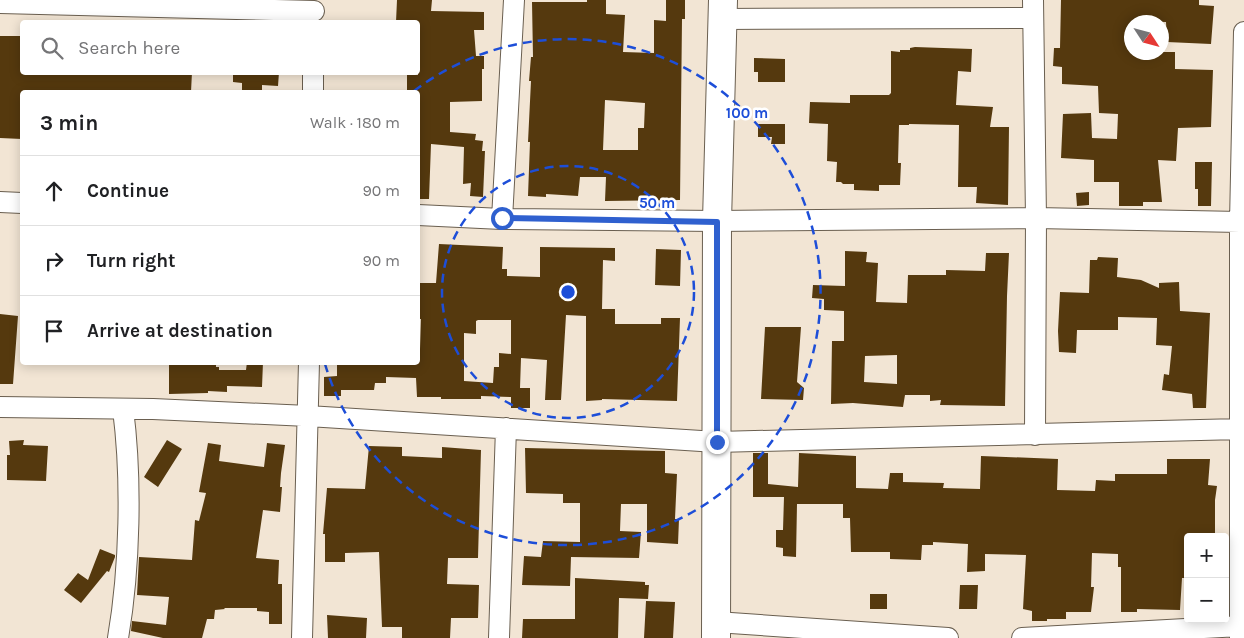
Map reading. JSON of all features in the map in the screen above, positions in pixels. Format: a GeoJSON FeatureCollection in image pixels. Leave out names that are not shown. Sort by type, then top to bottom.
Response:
{"type":"FeatureCollection","features":[{"type":"Feature","properties":{"kind":"street"},"geometry":{"type":"LineString","coordinates":[[502,218],[514,0]]}},
{"type":"Feature","properties":{"kind":"street"},"geometry":{"type":"LineString","coordinates":[[0,3],[314,11]]}},
{"type":"Feature","properties":{"kind":"street"},"geometry":{"type":"LineString","coordinates":[[948,638],[716,630],[717,222],[723,9],[1033,9],[1036,218],[1035,435]]}},
{"type":"Feature","properties":{"kind":"street"},"geometry":{"type":"LineString","coordinates":[[1022,638],[1240,632],[1242,408],[1240,222],[1244,32]]}},
{"type":"Feature","properties":{"kind":"street"},"geometry":{"type":"LineString","coordinates":[[313,75],[313,90]]}},
{"type":"Feature","properties":{"kind":"street"},"geometry":{"type":"LineString","coordinates":[[0,202],[20,202]]}},
{"type":"Feature","properties":{"kind":"street"},"geometry":{"type":"LineString","coordinates":[[420,215],[717,222],[1036,218],[1240,222]]}},
{"type":"Feature","properties":{"kind":"street"},"geometry":{"type":"LineString","coordinates":[[302,638],[309,365]]}},
{"type":"Feature","properties":{"kind":"street"},"geometry":{"type":"LineString","coordinates":[[0,407],[123,409],[308,416],[717,442],[1241,428]]}},
{"type":"Feature","properties":{"kind":"street"},"geometry":{"type":"LineString","coordinates":[[118,638],[125,576],[127,520],[127,438],[123,409]]}},
{"type":"Feature","properties":{"kind":"street"},"geometry":{"type":"LineString","coordinates":[[499,638],[506,428]]}},
{"type":"Feature","properties":{"kind":"building"},"geometry":{"type":"Polygon","coordinates":[[[397,0],[432,0],[431,11],[484,12],[484,30],[474,30],[476,56],[484,56],[482,101],[450,102],[450,132],[476,134],[475,140],[483,141],[482,151],[485,151],[483,197],[470,196],[471,183],[463,184],[464,147],[431,144],[429,199],[420,199],[420,90],[407,90],[407,75],[420,75],[420,20],[396,20],[397,0]]]}},
{"type":"Feature","properties":{"kind":"building"},"geometry":{"type":"Polygon","coordinates":[[[587,0],[606,0],[606,14],[625,15],[623,52],[654,53],[654,20],[666,21],[666,0],[685,0],[685,19],[682,19],[680,200],[605,201],[606,177],[580,177],[578,196],[546,194],[546,197],[528,196],[531,81],[529,81],[531,57],[533,57],[532,2],[587,2],[587,0]],[[605,100],[603,150],[638,150],[638,128],[644,128],[645,103],[605,100]]]}},
{"type":"Feature","properties":{"kind":"building"},"geometry":{"type":"Polygon","coordinates":[[[1061,0],[1199,0],[1199,5],[1214,6],[1211,44],[1169,42],[1169,15],[1124,15],[1124,60],[1169,60],[1169,52],[1175,52],[1175,69],[1213,70],[1211,127],[1178,128],[1176,161],[1158,160],[1162,202],[1143,202],[1143,206],[1119,206],[1119,182],[1094,182],[1094,160],[1061,158],[1063,114],[1091,113],[1092,138],[1117,139],[1118,114],[1099,113],[1098,86],[1062,84],[1062,67],[1053,66],[1054,48],[1060,48],[1061,0]]]}},
{"type":"Feature","properties":{"kind":"building"},"geometry":{"type":"Polygon","coordinates":[[[0,36],[20,36],[20,75],[192,75],[191,90],[20,90],[20,139],[0,138],[0,36]]]}},
{"type":"Feature","properties":{"kind":"building"},"geometry":{"type":"Polygon","coordinates":[[[910,48],[972,49],[971,72],[958,71],[956,105],[993,107],[990,127],[1009,127],[1008,205],[976,203],[977,187],[958,187],[959,125],[899,125],[898,163],[901,163],[900,185],[879,185],[879,191],[854,190],[854,184],[836,182],[837,162],[827,161],[828,124],[809,123],[810,102],[850,103],[850,95],[889,95],[891,93],[891,51],[900,52],[900,50],[910,50],[910,48]]]}},
{"type":"Feature","properties":{"kind":"building"},"geometry":{"type":"Polygon","coordinates":[[[754,58],[785,59],[785,82],[758,82],[758,72],[754,72],[754,58]]]}},
{"type":"Feature","properties":{"kind":"building"},"geometry":{"type":"Polygon","coordinates":[[[233,75],[279,75],[278,86],[262,85],[262,90],[242,90],[242,83],[233,82],[233,75]]]}},
{"type":"Feature","properties":{"kind":"building"},"geometry":{"type":"Polygon","coordinates":[[[758,124],[785,124],[785,144],[771,144],[772,137],[758,137],[758,124]]]}},
{"type":"Feature","properties":{"kind":"building"},"geometry":{"type":"Polygon","coordinates":[[[1195,162],[1212,162],[1211,206],[1198,206],[1198,189],[1195,189],[1195,162]]]}},
{"type":"Feature","properties":{"kind":"building"},"geometry":{"type":"Polygon","coordinates":[[[1089,192],[1089,205],[1077,206],[1076,193],[1089,192]]]}},
{"type":"Feature","properties":{"kind":"building"},"geometry":{"type":"Polygon","coordinates":[[[439,244],[503,247],[502,269],[507,269],[507,276],[540,277],[540,247],[615,248],[615,261],[603,260],[602,309],[615,309],[615,324],[661,324],[661,318],[680,318],[677,401],[602,399],[586,401],[586,316],[566,315],[561,400],[545,400],[547,360],[521,358],[520,388],[530,388],[530,408],[511,408],[511,397],[481,396],[481,399],[441,399],[441,397],[417,397],[416,378],[386,377],[386,383],[375,383],[374,390],[341,390],[341,396],[324,396],[324,377],[337,376],[337,365],[420,365],[420,283],[436,283],[439,244]],[[511,320],[476,321],[476,334],[464,333],[464,381],[493,383],[494,367],[499,367],[499,353],[511,354],[511,320]]]}},
{"type":"Feature","properties":{"kind":"building"},"geometry":{"type":"Polygon","coordinates":[[[656,249],[681,250],[680,286],[655,285],[656,249]]]}},
{"type":"Feature","properties":{"kind":"building"},"geometry":{"type":"Polygon","coordinates":[[[845,251],[867,252],[866,262],[878,263],[876,302],[907,303],[908,275],[946,275],[946,270],[985,271],[986,253],[1009,253],[1005,406],[940,405],[941,400],[930,401],[930,395],[905,395],[903,407],[853,403],[831,404],[832,341],[844,341],[844,311],[824,310],[824,299],[812,298],[813,285],[845,286],[845,251]],[[897,355],[865,356],[864,382],[897,384],[897,355]]]}},
{"type":"Feature","properties":{"kind":"building"},"geometry":{"type":"Polygon","coordinates":[[[1098,257],[1118,258],[1117,277],[1141,280],[1159,288],[1159,283],[1179,282],[1180,311],[1210,313],[1206,408],[1193,408],[1192,394],[1162,390],[1164,374],[1169,375],[1172,346],[1156,345],[1157,318],[1118,317],[1118,330],[1077,330],[1076,353],[1059,352],[1060,292],[1089,293],[1090,260],[1097,260],[1098,257]]]}},
{"type":"Feature","properties":{"kind":"building"},"geometry":{"type":"Polygon","coordinates":[[[0,314],[18,316],[13,384],[0,384],[0,314]]]}},
{"type":"Feature","properties":{"kind":"building"},"geometry":{"type":"Polygon","coordinates":[[[765,327],[801,327],[797,382],[804,388],[803,400],[761,399],[765,327]]]}},
{"type":"Feature","properties":{"kind":"building"},"geometry":{"type":"Polygon","coordinates":[[[169,365],[216,365],[216,367],[219,367],[219,370],[246,370],[247,365],[263,365],[262,387],[227,386],[227,392],[208,391],[208,393],[169,394],[169,365]]]}},
{"type":"Feature","properties":{"kind":"building"},"geometry":{"type":"Polygon","coordinates":[[[24,440],[23,445],[48,446],[46,481],[7,480],[7,455],[10,455],[9,441],[24,440]]]}},
{"type":"Feature","properties":{"kind":"building"},"geometry":{"type":"Polygon","coordinates":[[[167,440],[182,449],[158,487],[144,477],[167,440]]]}},
{"type":"Feature","properties":{"kind":"building"},"geometry":{"type":"Polygon","coordinates":[[[208,443],[221,445],[219,461],[264,467],[267,443],[285,445],[281,473],[280,512],[263,510],[256,558],[279,560],[278,584],[282,584],[282,624],[269,624],[269,612],[257,611],[257,608],[224,608],[215,610],[214,619],[207,619],[202,638],[163,638],[131,631],[132,621],[166,625],[169,597],[137,595],[139,557],[192,560],[195,520],[199,521],[206,493],[199,492],[208,443]]]}},
{"type":"Feature","properties":{"kind":"building"},"geometry":{"type":"Polygon","coordinates":[[[369,446],[402,447],[402,456],[442,458],[442,447],[481,450],[478,558],[448,558],[447,584],[479,585],[478,618],[451,618],[450,638],[402,638],[402,627],[382,627],[379,552],[345,553],[345,562],[325,562],[325,534],[323,534],[327,488],[365,489],[369,446]]]}},
{"type":"Feature","properties":{"kind":"building"},"geometry":{"type":"Polygon","coordinates":[[[525,448],[665,451],[665,473],[677,474],[675,519],[679,519],[678,544],[647,542],[647,504],[621,504],[620,531],[641,532],[639,558],[571,557],[570,586],[522,585],[524,556],[541,557],[543,541],[580,542],[580,503],[563,503],[563,494],[526,493],[525,448]]]}},
{"type":"Feature","properties":{"kind":"building"},"geometry":{"type":"Polygon","coordinates":[[[753,453],[768,453],[768,484],[798,487],[799,453],[856,456],[856,488],[888,489],[890,473],[903,473],[903,482],[944,483],[943,488],[980,489],[981,456],[1058,459],[1057,490],[1095,491],[1096,480],[1115,481],[1115,474],[1167,474],[1167,459],[1210,459],[1208,485],[1217,486],[1215,533],[1184,533],[1184,578],[1182,578],[1180,610],[1137,609],[1137,612],[1121,612],[1121,567],[1118,567],[1118,554],[1092,553],[1091,587],[1094,587],[1091,612],[1066,612],[1066,619],[1047,619],[1047,621],[1032,621],[1032,611],[1023,609],[1026,555],[985,554],[985,571],[967,572],[968,544],[933,542],[933,545],[922,545],[921,560],[890,559],[890,552],[851,552],[850,518],[843,518],[843,504],[797,504],[796,557],[783,556],[783,548],[776,547],[776,530],[783,530],[784,497],[753,497],[753,453]]]}},
{"type":"Feature","properties":{"kind":"building"},"geometry":{"type":"Polygon","coordinates":[[[100,549],[115,555],[115,557],[109,572],[107,571],[81,603],[64,590],[78,573],[88,580],[100,549]]]}},
{"type":"Feature","properties":{"kind":"building"},"geometry":{"type":"Polygon","coordinates":[[[575,578],[645,582],[645,585],[649,585],[648,599],[619,598],[618,638],[522,638],[523,619],[575,619],[575,578]]]}},
{"type":"Feature","properties":{"kind":"building"},"geometry":{"type":"Polygon","coordinates":[[[960,585],[978,585],[977,609],[959,609],[960,585]]]}},
{"type":"Feature","properties":{"kind":"building"},"geometry":{"type":"Polygon","coordinates":[[[870,594],[887,594],[887,609],[870,609],[870,594]]]}},
{"type":"Feature","properties":{"kind":"building"},"geometry":{"type":"Polygon","coordinates":[[[646,601],[675,602],[673,638],[644,638],[646,601]]]}},
{"type":"Feature","properties":{"kind":"building"},"geometry":{"type":"Polygon","coordinates":[[[327,615],[367,618],[366,638],[328,638],[327,615]]]}},
{"type":"Feature","properties":{"kind":"route"},"geometry":{"type":"LineString","coordinates":[[502,218],[717,222],[717,442]]}}]}
